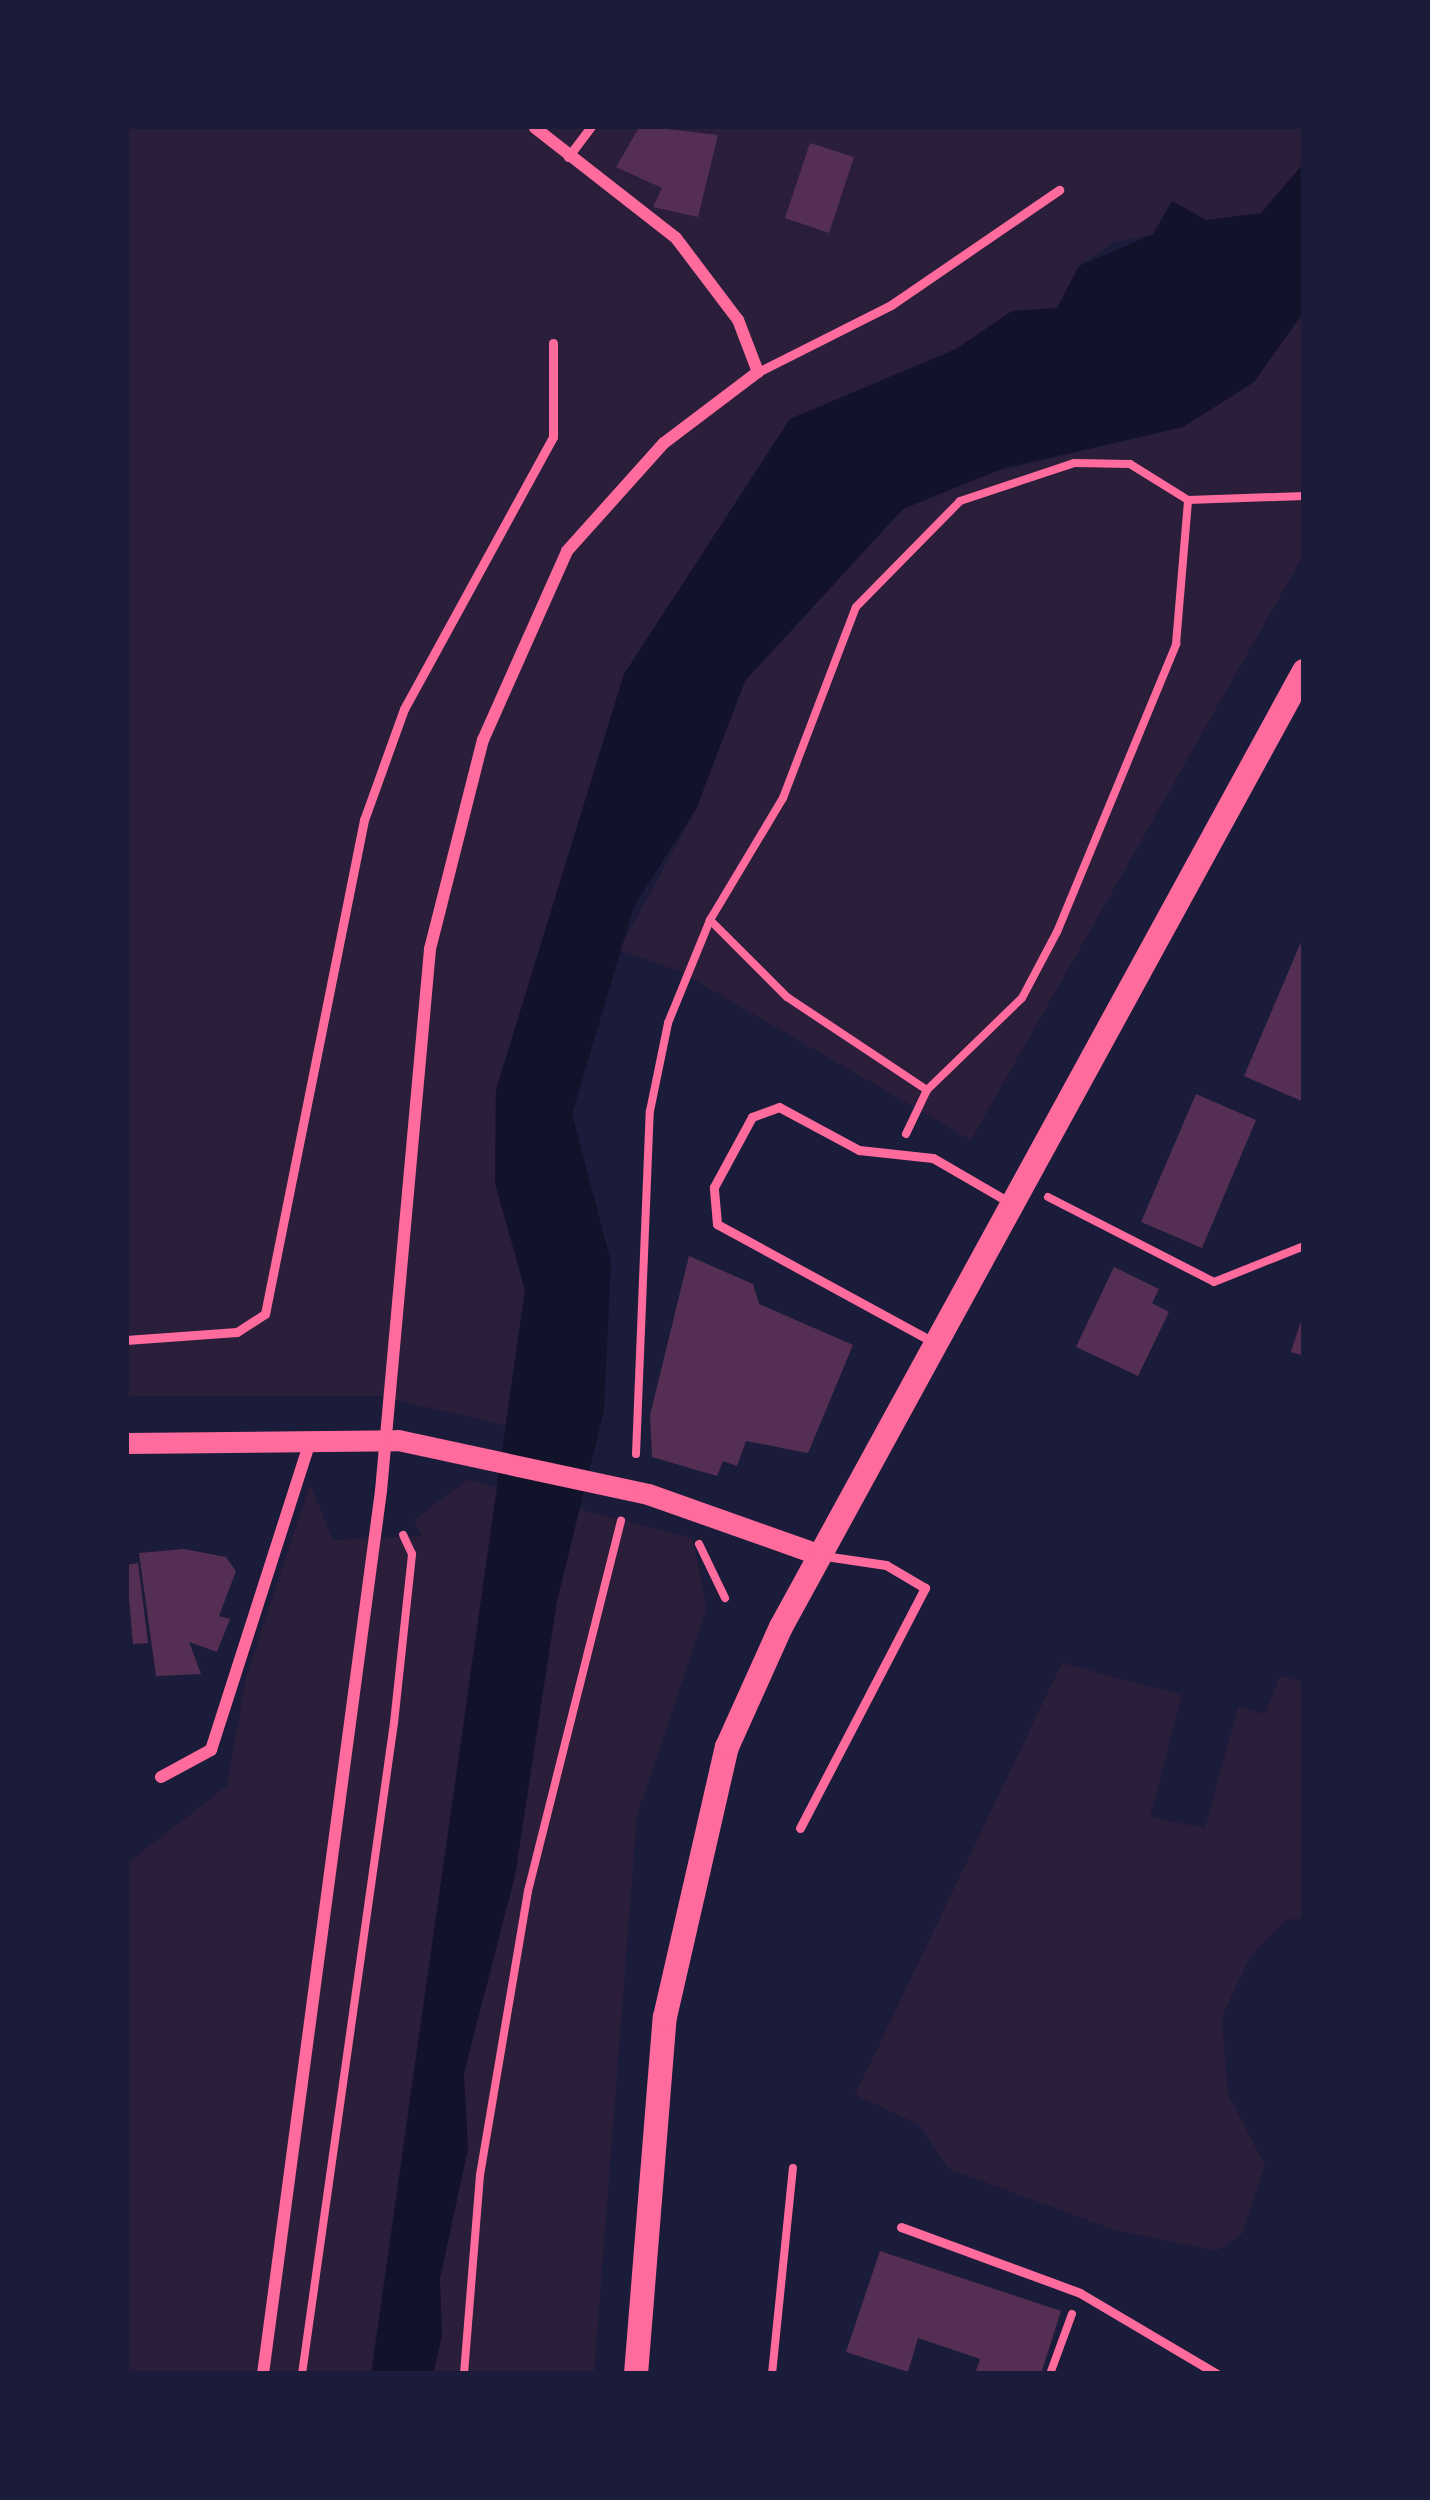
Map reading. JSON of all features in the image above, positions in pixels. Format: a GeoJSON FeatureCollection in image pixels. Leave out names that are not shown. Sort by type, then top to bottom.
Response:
{"type":"FeatureCollection","features":[{"type":"Feature","properties":{"kind":"main road"},"geometry":{"type":"LineString","coordinates":[[636,2374],[643,2338],[665,2017],[690,1876],[727,1747],[820,1555],[1024,1197],[1304,671]]}},
{"type":"Feature","properties":{"kind":"main road"},"geometry":{"type":"LineString","coordinates":[[643,2338],[646,2374]]}},
{"type":"Feature","properties":{"kind":"street"},"geometry":{"type":"LineString","coordinates":[[263,2374],[381,1491],[430,949],[482,740],[567,550],[664,442],[758,372],[738,320],[676,238],[535,127]]}},
{"type":"Feature","properties":{"kind":"street"},"geometry":{"type":"LineString","coordinates":[[161,1777],[211,1750],[311,1438]]}},
{"type":"Feature","properties":{"kind":"street"},"geometry":{"type":"LineString","coordinates":[[126,1443],[386,1439],[500,1459],[648,1494],[820,1555]]}},
{"type":"Feature","properties":{"kind":"lane"},"geometry":{"type":"LineString","coordinates":[[568,157],[591,126]]}},
{"type":"Feature","properties":{"kind":"lane"},"geometry":{"type":"LineString","coordinates":[[758,372],[891,305],[1059,190]]}},
{"type":"Feature","properties":{"kind":"lane"},"geometry":{"type":"LineString","coordinates":[[126,1340],[237,1332],[265,1314],[364,820],[404,710],[553,437],[553,343]]}},
{"type":"Feature","properties":{"kind":"lane"},"geometry":{"type":"LineString","coordinates":[[940,1345],[712,1213],[714,1187],[762,1111],[895,1153],[933,1158],[1024,1197]]}},
{"type":"Feature","properties":{"kind":"lane"},"geometry":{"type":"LineString","coordinates":[[800,1828],[925,1588],[886,1565],[820,1555]]}},
{"type":"Feature","properties":{"kind":"lane"},"geometry":{"type":"LineString","coordinates":[[901,2227],[1080,2293],[1217,2374]]}},
{"type":"Feature","properties":{"kind":"path"},"geometry":{"type":"LineString","coordinates":[[636,1454],[650,1111],[668,1023],[710,920],[783,798],[837,638],[937,520],[985,488],[1096,460],[1145,470],[1188,500],[1304,496]]}},
{"type":"Feature","properties":{"kind":"path"},"geometry":{"type":"LineString","coordinates":[[895,1153],[927,1090],[1022,998],[1058,932],[1176,644],[1188,500]]}},
{"type":"Feature","properties":{"kind":"path"},"geometry":{"type":"LineString","coordinates":[[710,920],[787,998],[927,1090]]}},
{"type":"Feature","properties":{"kind":"path"},"geometry":{"type":"LineString","coordinates":[[1024,1197],[1214,1282],[1304,1246]]}},
{"type":"Feature","properties":{"kind":"path"},"geometry":{"type":"LineString","coordinates":[[302,2374],[348,2096],[412,1554],[381,1491]]}},
{"type":"Feature","properties":{"kind":"path"},"geometry":{"type":"LineString","coordinates":[[464,2374],[480,2175],[528,1891],[622,1518],[641,1520]]}},
{"type":"Feature","properties":{"kind":"path"},"geometry":{"type":"LineString","coordinates":[[695,1533],[724,1598]]}},
{"type":"Feature","properties":{"kind":"path"},"geometry":{"type":"LineString","coordinates":[[772,2374],[793,2168]]}},
{"type":"Feature","properties":{"kind":"path"},"geometry":{"type":"LineString","coordinates":[[1050,2374],[1080,2293]]}},
{"type":"Feature","properties":{"kind":"shaded area"},"geometry":{"type":"Polygon","coordinates":[[[126,126],[1304,126],[1304,163],[1261,213],[1112,243],[1079,266],[1057,308],[1012,312],[956,349],[790,419],[624,674],[496,1090],[495,1183],[525,1290],[505,1425],[378,1396],[126,1396],[126,126]]]}},
{"type":"Feature","properties":{"kind":"shaded area"},"geometry":{"type":"Polygon","coordinates":[[[1304,163],[1304,311],[1254,382],[1183,427],[1004,468],[903,509],[745,681],[696,809],[634,906],[572,1114],[611,1262],[604,1410],[557,1601],[515,1876],[464,2073],[468,2149],[440,2279],[442,2336],[433,2374],[371,2374],[525,1290],[495,1183],[496,1090],[624,674],[790,419],[956,349],[1012,311],[1057,308],[1079,266],[1153,234],[1172,201],[1206,220],[1261,213],[1304,163]]]}},
{"type":"Feature","properties":{"kind":"shaded area"},"geometry":{"type":"Polygon","coordinates":[[[1304,311],[1304,554],[971,1140],[679,971],[619,950],[696,809],[745,681],[861,545],[903,509],[983,475],[1183,427],[1254,382],[1304,311]]]}},
{"type":"Feature","properties":{"kind":"shaded area"},"geometry":{"type":"Polygon","coordinates":[[[467,1480],[692,1538],[706,1611],[637,1815],[594,2374],[126,2374],[126,1864],[227,1786],[246,1677],[310,1484],[333,1540],[422,1536],[414,1520],[467,1480]]]}},
{"type":"Feature","properties":{"kind":"shaded area"},"geometry":{"type":"Polygon","coordinates":[[[1062,1663],[1182,1695],[1150,1817],[1205,1828],[1238,1707],[1265,1714],[1280,1676],[1304,1682],[1304,1918],[1286,1920],[1250,1957],[1222,2016],[1228,2094],[1265,2166],[1242,2234],[1216,2251],[1112,2229],[949,2169],[920,2125],[855,2095],[1062,1663]]]}},
{"type":"Feature","properties":{"kind":"building"},"geometry":{"type":"Polygon","coordinates":[[[640,126],[718,135],[698,217],[653,207],[662,188],[616,167],[640,126]]]}},
{"type":"Feature","properties":{"kind":"building"},"geometry":{"type":"Polygon","coordinates":[[[810,143],[854,157],[829,233],[785,218],[810,143]]]}},
{"type":"Feature","properties":{"kind":"building"},"geometry":{"type":"Polygon","coordinates":[[[1304,935],[1304,1102],[1244,1076],[1304,935]]]}},
{"type":"Feature","properties":{"kind":"building"},"geometry":{"type":"Polygon","coordinates":[[[1196,1094],[1256,1120],[1202,1248],[1141,1222],[1196,1094]]]}},
{"type":"Feature","properties":{"kind":"building"},"geometry":{"type":"Polygon","coordinates":[[[689,1256],[753,1284],[759,1304],[853,1345],[808,1453],[746,1441],[737,1466],[723,1461],[717,1476],[652,1457],[650,1415],[689,1256]]]}},
{"type":"Feature","properties":{"kind":"building"},"geometry":{"type":"Polygon","coordinates":[[[1114,1267],[1159,1289],[1152,1303],[1169,1312],[1138,1376],[1076,1347],[1114,1267]]]}},
{"type":"Feature","properties":{"kind":"building"},"geometry":{"type":"Polygon","coordinates":[[[1304,1316],[1304,1356],[1291,1352],[1304,1316]]]}},
{"type":"Feature","properties":{"kind":"building"},"geometry":{"type":"Polygon","coordinates":[[[184,1549],[226,1557],[236,1571],[219,1616],[230,1619],[217,1652],[189,1642],[201,1674],[156,1676],[139,1553],[184,1549]]]}},
{"type":"Feature","properties":{"kind":"building"},"geometry":{"type":"Polygon","coordinates":[[[138,1563],[148,1643],[133,1644],[126,1565],[138,1563]]]}},
{"type":"Feature","properties":{"kind":"building"},"geometry":{"type":"Polygon","coordinates":[[[880,2251],[1061,2311],[1041,2374],[975,2374],[980,2359],[918,2338],[908,2372],[846,2352],[880,2251]]]}}]}
